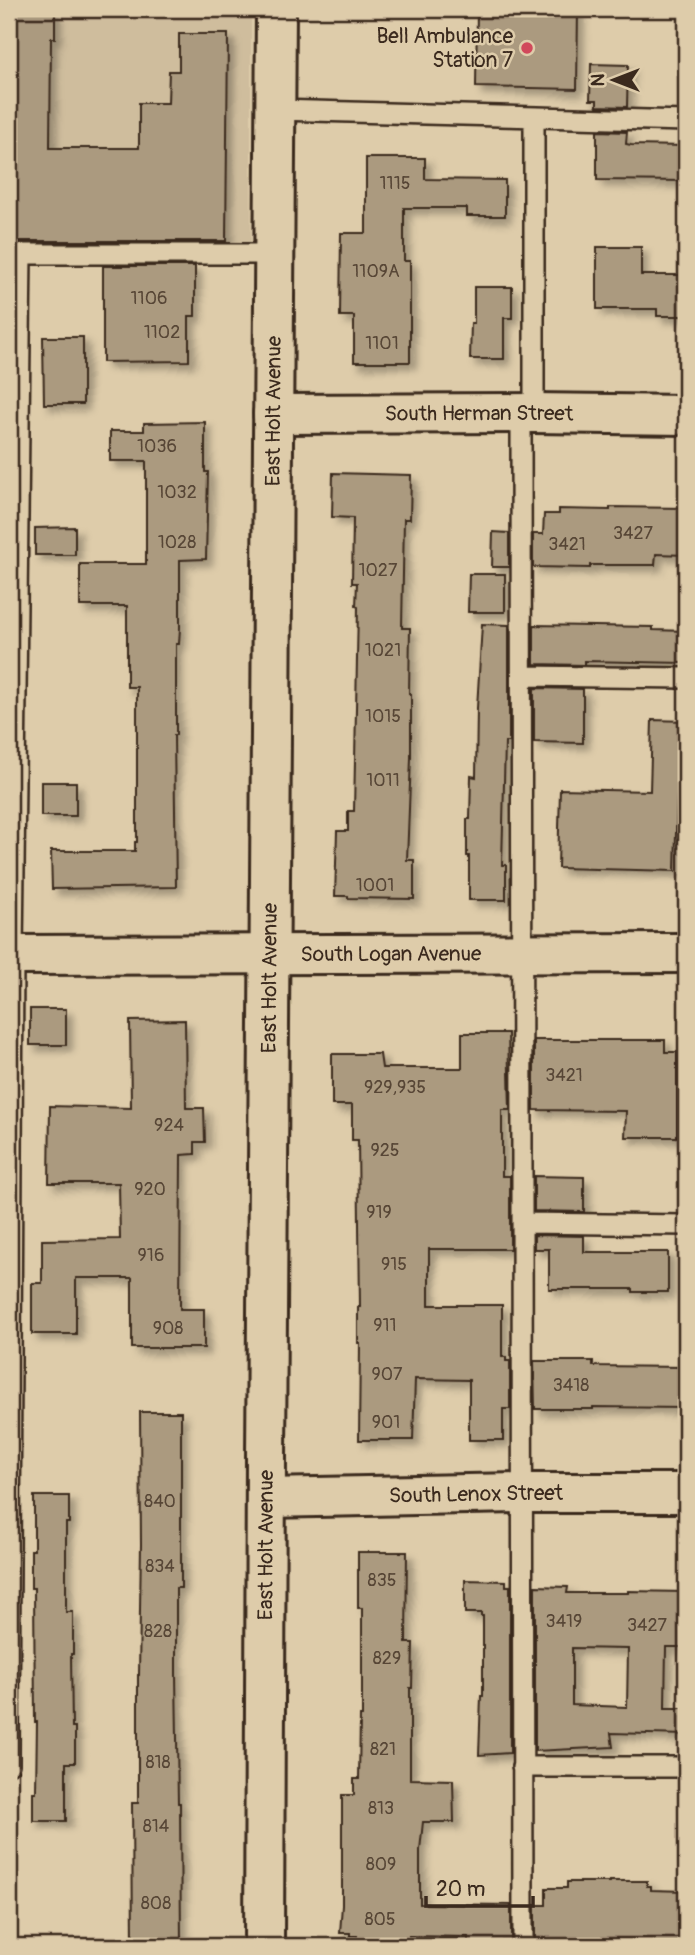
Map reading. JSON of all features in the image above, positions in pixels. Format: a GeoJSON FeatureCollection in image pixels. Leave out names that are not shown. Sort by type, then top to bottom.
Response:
{"type":"FeatureCollection","features":[{"type":"Feature","properties":{"kind":"street","name":"East Holt Avenue"},"geometry":{"type":"LineString","coordinates":[[264,1946],[276,9]]}},
{"type":"Feature","properties":{"kind":"street","name":"South Herman Street"},"geometry":{"type":"LineString","coordinates":[[273,414],[686,415]]}},
{"type":"Feature","properties":{"kind":"street","name":"South Logan Avenue"},"geometry":{"type":"LineString","coordinates":[[13,955],[686,953]]}},
{"type":"Feature","properties":{"kind":"street","name":"South Lenox Street"},"geometry":{"type":"LineString","coordinates":[[266,1498],[686,1493]]}},
{"type":"Feature","properties":{"kind":"lane"},"geometry":{"type":"LineString","coordinates":[[276,110],[686,121]]}},
{"type":"Feature","properties":{"kind":"lane"},"geometry":{"type":"LineString","coordinates":[[523,1946],[521,676],[534,117]]}},
{"type":"Feature","properties":{"kind":"lane"},"geometry":{"type":"LineString","coordinates":[[9,1764],[20,254],[273,254]]}},
{"type":"Feature","properties":{"kind":"lane"},"geometry":{"type":"LineString","coordinates":[[521,676],[686,678]]}},
{"type":"Feature","properties":{"kind":"lane"},"geometry":{"type":"LineString","coordinates":[[523,1223],[686,1225]]}},
{"type":"Feature","properties":{"kind":"lane"},"geometry":{"type":"LineString","coordinates":[[522,1767],[686,1767]]}},
{"type":"Feature","properties":{"kind":"shaded area"},"geometry":{"type":"Polygon","coordinates":[[[9,9],[251,9],[251,243],[9,244],[9,9]]]}},
{"type":"Feature","properties":{"kind":"building"},"geometry":{"type":"Polygon","coordinates":[[[12,9],[55,9],[55,38],[51,38],[50,148],[139,148],[139,103],[168,103],[169,71],[179,71],[179,34],[228,34],[226,241],[12,241],[12,9]]]}},
{"type":"Feature","properties":{"kind":"building","name":"Bell Ambulance Station 7"},"geometry":{"type":"Polygon","coordinates":[[[477,9],[578,9],[577,89],[476,87],[477,9]]]}},
{"type":"Feature","properties":{"kind":"building"},"geometry":{"type":"Polygon","coordinates":[[[591,64],[628,65],[627,107],[597,106],[597,100],[590,100],[591,64]]]}},
{"type":"Feature","properties":{"kind":"building"},"geometry":{"type":"Polygon","coordinates":[[[597,131],[627,132],[626,144],[631,145],[686,146],[686,181],[597,180],[597,131]]]}},
{"type":"Feature","properties":{"kind":"building"},"geometry":{"type":"Polygon","coordinates":[[[366,158],[425,158],[425,179],[505,180],[505,216],[467,216],[467,208],[404,208],[404,261],[410,261],[410,362],[354,362],[354,316],[340,316],[341,233],[366,233],[366,158]]]}},
{"type":"Feature","properties":{"kind":"building"},"geometry":{"type":"Polygon","coordinates":[[[597,247],[641,247],[641,275],[686,275],[686,316],[657,316],[657,309],[597,309],[597,247]]]}},
{"type":"Feature","properties":{"kind":"building"},"geometry":{"type":"Polygon","coordinates":[[[103,266],[195,266],[195,316],[189,316],[189,361],[103,362],[103,266]]]}},
{"type":"Feature","properties":{"kind":"building"},"geometry":{"type":"Polygon","coordinates":[[[474,287],[512,287],[512,318],[504,318],[504,359],[470,359],[474,287]]]}},
{"type":"Feature","properties":{"kind":"building"},"geometry":{"type":"Polygon","coordinates":[[[43,337],[83,337],[83,404],[44,404],[43,337]]]}},
{"type":"Feature","properties":{"kind":"building"},"geometry":{"type":"Polygon","coordinates":[[[205,422],[205,472],[208,472],[206,559],[180,560],[180,628],[179,644],[176,644],[174,735],[176,887],[52,889],[51,851],[135,851],[137,842],[137,687],[127,687],[127,606],[80,606],[80,564],[146,564],[146,461],[110,461],[110,431],[144,431],[144,423],[205,422]]]}},
{"type":"Feature","properties":{"kind":"building"},"geometry":{"type":"Polygon","coordinates":[[[333,473],[411,475],[410,519],[404,519],[402,628],[410,628],[411,758],[407,860],[414,860],[414,899],[335,896],[337,831],[348,831],[348,811],[354,811],[358,607],[357,583],[352,583],[353,518],[332,517],[333,473]]]}},
{"type":"Feature","properties":{"kind":"building"},"geometry":{"type":"Polygon","coordinates":[[[610,507],[686,508],[686,555],[656,554],[655,565],[533,567],[533,534],[543,534],[544,514],[559,514],[559,509],[610,510],[610,507]]]}},
{"type":"Feature","properties":{"kind":"building"},"geometry":{"type":"Polygon","coordinates":[[[75,527],[75,555],[35,555],[35,528],[75,527]]]}},
{"type":"Feature","properties":{"kind":"building"},"geometry":{"type":"Polygon","coordinates":[[[493,532],[509,533],[509,567],[492,567],[493,532]]]}},
{"type":"Feature","properties":{"kind":"building"},"geometry":{"type":"Polygon","coordinates":[[[469,574],[505,574],[505,612],[468,612],[469,574]]]}},
{"type":"Feature","properties":{"kind":"building"},"geometry":{"type":"Polygon","coordinates":[[[482,624],[509,625],[509,742],[505,742],[502,865],[506,865],[506,900],[469,900],[467,819],[470,819],[471,776],[476,777],[482,624]]]}},
{"type":"Feature","properties":{"kind":"building"},"geometry":{"type":"Polygon","coordinates":[[[534,625],[653,627],[653,630],[686,631],[686,663],[584,661],[584,665],[534,664],[534,625]]]}},
{"type":"Feature","properties":{"kind":"building"},"geometry":{"type":"Polygon","coordinates":[[[534,688],[583,689],[583,743],[534,742],[534,688]]]}},
{"type":"Feature","properties":{"kind":"building"},"geometry":{"type":"Polygon","coordinates":[[[652,720],[686,721],[686,757],[678,756],[675,871],[558,868],[560,789],[650,791],[652,720]]]}},
{"type":"Feature","properties":{"kind":"building"},"geometry":{"type":"Polygon","coordinates":[[[41,782],[76,782],[76,816],[41,816],[41,782]]]}},
{"type":"Feature","properties":{"kind":"building"},"geometry":{"type":"Polygon","coordinates":[[[30,1009],[66,1009],[66,1045],[30,1045],[30,1009]]]}},
{"type":"Feature","properties":{"kind":"building"},"geometry":{"type":"Polygon","coordinates":[[[185,1020],[186,1108],[204,1108],[205,1142],[195,1142],[195,1154],[181,1155],[180,1309],[204,1309],[204,1348],[132,1348],[132,1278],[76,1278],[76,1334],[32,1334],[32,1283],[42,1283],[42,1240],[120,1239],[119,1183],[49,1183],[50,1106],[131,1108],[130,1021],[185,1020]]]}},
{"type":"Feature","properties":{"kind":"building"},"geometry":{"type":"Polygon","coordinates":[[[462,1033],[508,1033],[510,1110],[502,1110],[502,1176],[510,1176],[510,1249],[429,1249],[429,1305],[502,1305],[502,1357],[510,1361],[510,1409],[503,1409],[503,1440],[469,1440],[469,1380],[415,1379],[413,1440],[359,1440],[358,1140],[352,1140],[352,1105],[332,1105],[332,1054],[380,1054],[382,1068],[462,1068],[462,1033]]]}},
{"type":"Feature","properties":{"kind":"building"},"geometry":{"type":"Polygon","coordinates":[[[534,1040],[665,1040],[665,1052],[677,1052],[677,1137],[625,1137],[626,1111],[534,1110],[534,1040]]]}},
{"type":"Feature","properties":{"kind":"building"},"geometry":{"type":"Polygon","coordinates":[[[534,1176],[584,1177],[584,1212],[534,1211],[534,1176]]]}},
{"type":"Feature","properties":{"kind":"building"},"geometry":{"type":"Polygon","coordinates":[[[534,1235],[584,1236],[584,1252],[668,1252],[668,1292],[633,1292],[633,1289],[549,1289],[549,1249],[534,1249],[534,1235]]]}},
{"type":"Feature","properties":{"kind":"building"},"geometry":{"type":"Polygon","coordinates":[[[534,1361],[593,1361],[593,1366],[686,1367],[686,1408],[535,1409],[534,1361]]]}},
{"type":"Feature","properties":{"kind":"building"},"geometry":{"type":"Polygon","coordinates":[[[140,1412],[181,1412],[181,1588],[176,1588],[176,1674],[181,1946],[133,1946],[132,1803],[138,1803],[140,1412]]]}},
{"type":"Feature","properties":{"kind":"building"},"geometry":{"type":"Polygon","coordinates":[[[34,1496],[69,1496],[69,1523],[66,1523],[66,1612],[73,1612],[71,1654],[75,1763],[66,1763],[66,1821],[33,1821],[37,1722],[34,1588],[31,1588],[34,1496]]]}},
{"type":"Feature","properties":{"kind":"building"},"geometry":{"type":"Polygon","coordinates":[[[358,1552],[407,1552],[406,1643],[413,1643],[410,1779],[453,1780],[454,1822],[423,1822],[420,1904],[511,1905],[511,1941],[503,1941],[503,1946],[468,1946],[468,1937],[409,1936],[409,1946],[357,1946],[357,1936],[340,1933],[342,1795],[354,1795],[354,1779],[359,1779],[362,1716],[362,1608],[358,1608],[358,1552]]]}},
{"type":"Feature","properties":{"kind":"building"},"geometry":{"type":"Polygon","coordinates":[[[465,1580],[506,1581],[506,1586],[510,1586],[510,1753],[479,1755],[483,1696],[483,1616],[481,1613],[465,1613],[465,1580]]]}},
{"type":"Feature","properties":{"kind":"building"},"geometry":{"type":"Polygon","coordinates":[[[535,1586],[568,1587],[567,1593],[686,1592],[686,1647],[666,1647],[665,1708],[686,1708],[686,1735],[611,1733],[613,1747],[535,1751],[535,1586]],[[572,1648],[572,1705],[627,1707],[628,1649],[572,1648]]]}},
{"type":"Feature","properties":{"kind":"building"},"geometry":{"type":"Polygon","coordinates":[[[647,1881],[651,1890],[686,1891],[686,1942],[535,1942],[535,1905],[546,1905],[546,1888],[567,1888],[567,1882],[647,1881]]]}},
{"type":"Feature","properties":{"kind":"place","name":"Bell Ambulance Station 7"},"geometry":{"type":"Point","coordinates":[527,48]}}]}
